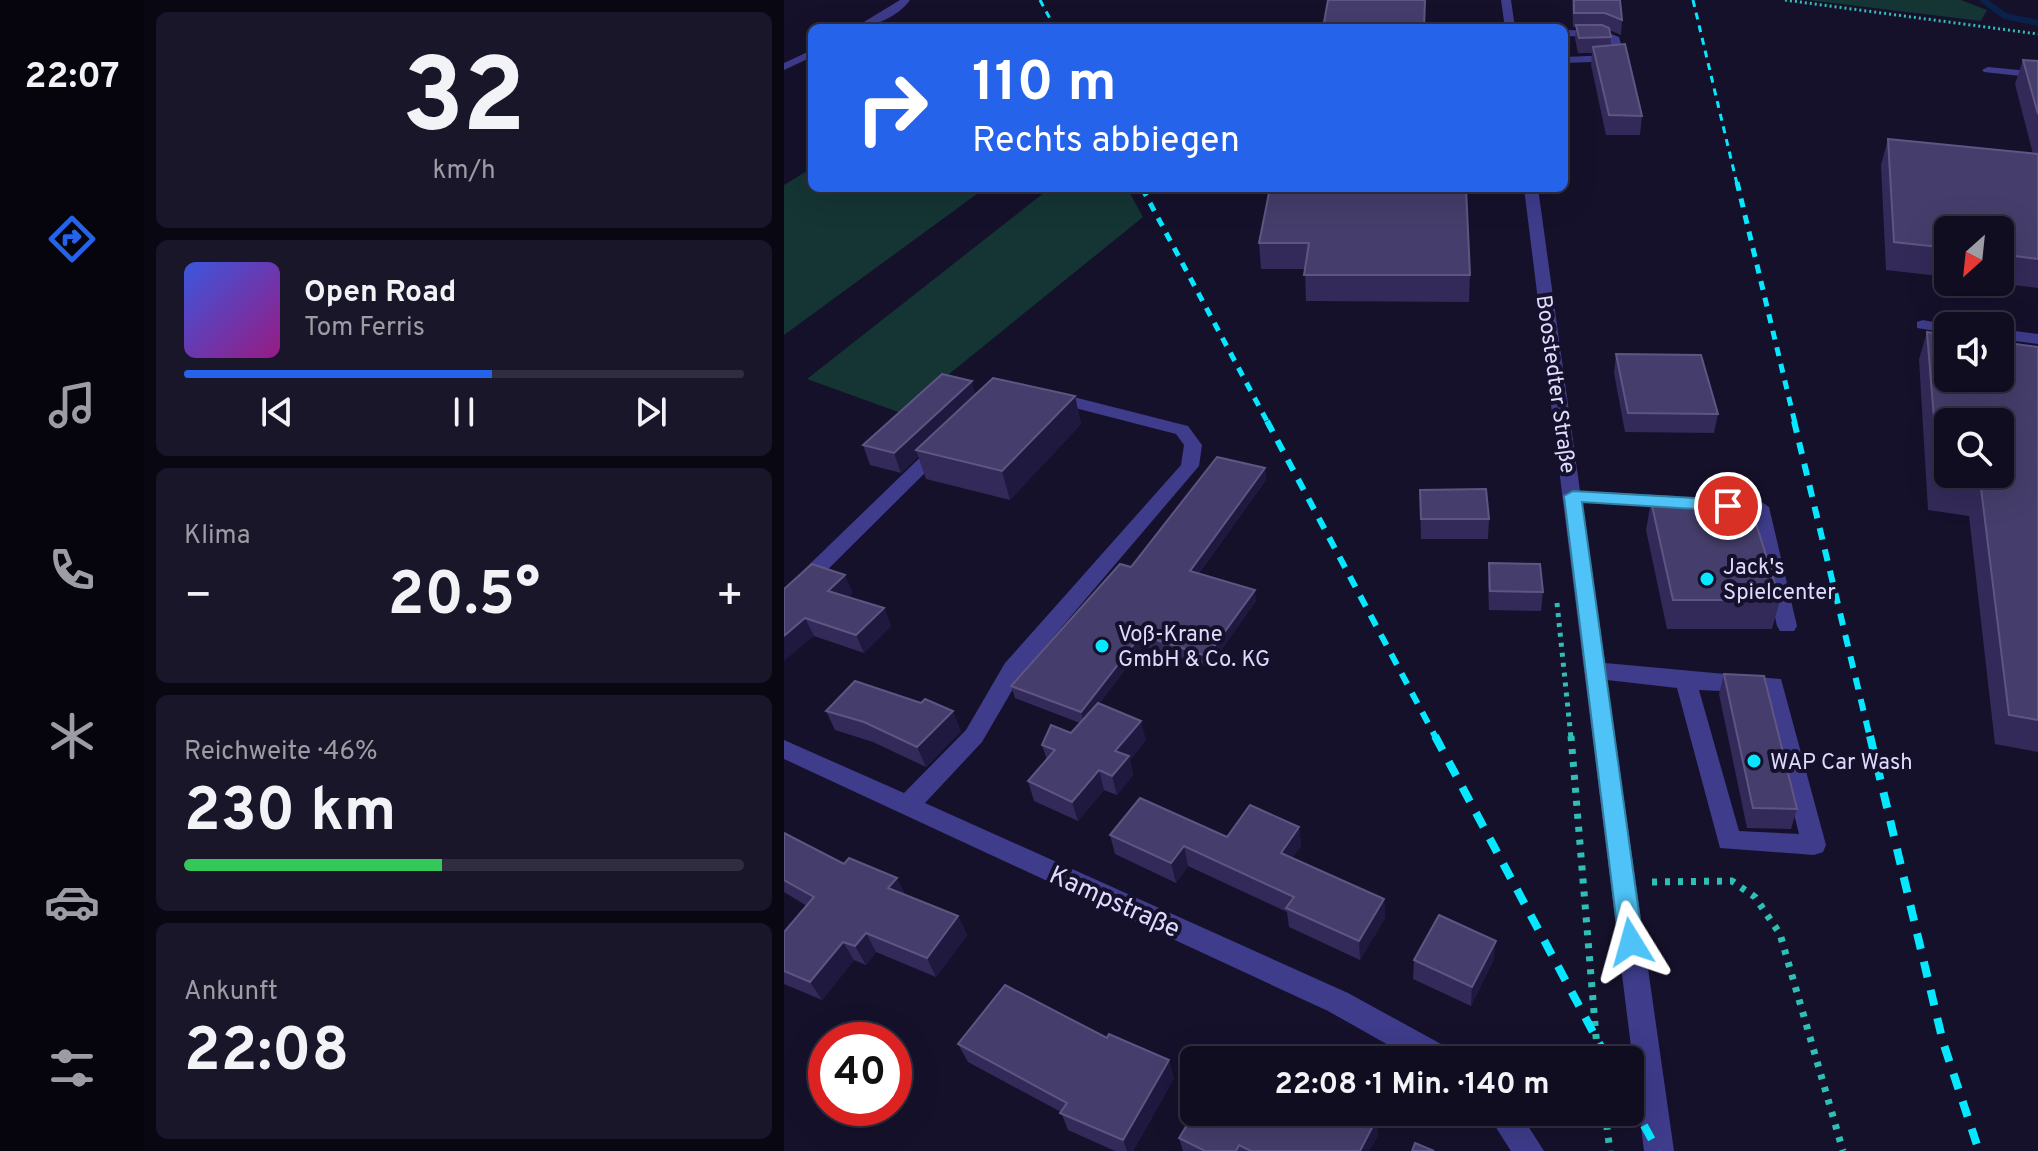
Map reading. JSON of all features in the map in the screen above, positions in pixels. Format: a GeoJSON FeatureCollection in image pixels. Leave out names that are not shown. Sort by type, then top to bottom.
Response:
{"type":"FeatureCollection","features":[{"type":"Feature","properties":{"kind":"street"},"geometry":{"type":"LineString","coordinates":[[867,24],[901,6],[905,0]]}},
{"type":"Feature","properties":{"kind":"street"},"geometry":{"type":"LineString","coordinates":[[1506,0],[1509,24]]}},
{"type":"Feature","properties":{"kind":"street"},"geometry":{"type":"LineString","coordinates":[[1568,33],[1603,34],[1615,39],[1619,58],[1568,60]]}},
{"type":"Feature","properties":{"kind":"street"},"geometry":{"type":"LineString","coordinates":[[784,67],[808,55]]}},
{"type":"Feature","properties":{"kind":"street"},"geometry":{"type":"LineString","coordinates":[[1988,70],[2038,75]]}},
{"type":"Feature","properties":{"kind":"street","name":"Boostedter Straße"},"geometry":{"type":"LineString","coordinates":[[1532,192],[1659,1151]]}},
{"type":"Feature","properties":{"kind":"street"},"geometry":{"type":"LineString","coordinates":[[1923,325],[1934,326]]}},
{"type":"Feature","properties":{"kind":"street"},"geometry":{"type":"LineString","coordinates":[[2014,336],[2038,339]]}},
{"type":"Feature","properties":{"kind":"street"},"geometry":{"type":"LineString","coordinates":[[906,807],[974,736],[1013,669],[1190,466],[1193,445],[1182,430],[1034,392]]}},
{"type":"Feature","properties":{"kind":"street"},"geometry":{"type":"LineString","coordinates":[[784,601],[953,436]]}},
{"type":"Feature","properties":{"kind":"street"},"geometry":{"type":"LineString","coordinates":[[1573,496],[1760,507],[1787,626]]}},
{"type":"Feature","properties":{"kind":"street"},"geometry":{"type":"LineString","coordinates":[[1594,670],[1686,681],[1773,685],[1814,845],[1729,841],[1686,681]]}},
{"type":"Feature","properties":{"kind":"street","name":"Kampstraße"},"geometry":{"type":"LineString","coordinates":[[784,749],[1338,1002],[1417,1046]]}},
{"type":"Feature","properties":{"kind":"street"},"geometry":{"type":"LineString","coordinates":[[1511,1126],[1529,1151]]}},
{"type":"Feature","properties":{"kind":"path"},"geometry":{"type":"LineString","coordinates":[[1785,0],[2038,34]]}},
{"type":"Feature","properties":{"kind":"path"},"geometry":{"type":"LineString","coordinates":[[1556,600],[1586,886],[1597,1046]]}},
{"type":"Feature","properties":{"kind":"path"},"geometry":{"type":"LineString","coordinates":[[1624,883],[1732,881],[1755,897],[1780,934],[1843,1151]]}},
{"type":"Feature","properties":{"kind":"path"},"geometry":{"type":"LineString","coordinates":[[1607,1126],[1610,1151]]}},
{"type":"Feature","properties":{"kind":"green space"},"geometry":{"type":"Polygon","coordinates":[[[1808,0],[1961,0],[1987,10],[1981,21],[1808,0]]]}},
{"type":"Feature","properties":{"kind":"green space"},"geometry":{"type":"Polygon","coordinates":[[[808,170],[808,192],[980,192],[784,335],[784,185],[808,170]]]}},
{"type":"Feature","properties":{"kind":"green space"},"geometry":{"type":"Polygon","coordinates":[[[1045,192],[1129,192],[1143,217],[901,413],[807,379],[1045,192]]]}},
{"type":"Feature","properties":{"kind":"building"},"geometry":{"type":"Polygon","coordinates":[[[1328,0],[1425,0],[1424,24],[1324,24],[1328,0]]]}},
{"type":"Feature","properties":{"kind":"building"},"geometry":{"type":"Polygon","coordinates":[[[1574,0],[1620,0],[1622,20],[1605,13],[1574,13],[1574,0]]]}},
{"type":"Feature","properties":{"kind":"building"},"geometry":{"type":"Polygon","coordinates":[[[1576,25],[1602,25],[1609,28],[1611,37],[1579,38],[1576,25]]]}},
{"type":"Feature","properties":{"kind":"building"},"geometry":{"type":"Polygon","coordinates":[[[1625,44],[1642,116],[1609,115],[1593,47],[1625,44]]]}},
{"type":"Feature","properties":{"kind":"building"},"geometry":{"type":"Polygon","coordinates":[[[2023,60],[2038,61],[2038,114],[2023,60]]]}},
{"type":"Feature","properties":{"kind":"building"},"geometry":{"type":"Polygon","coordinates":[[[1888,139],[2038,154],[2038,259],[2014,256],[2014,216],[1934,216],[1934,246],[1894,242],[1888,139]]]}},
{"type":"Feature","properties":{"kind":"building"},"geometry":{"type":"Polygon","coordinates":[[[1269,192],[1466,192],[1470,275],[1304,275],[1309,243],[1259,243],[1269,192]]]}},
{"type":"Feature","properties":{"kind":"building"},"geometry":{"type":"Polygon","coordinates":[[[1927,332],[1934,333],[1934,392],[2014,392],[2014,344],[2038,347],[2038,720],[2009,715],[1981,488],[2014,488],[2014,408],[1934,408],[1934,419],[1927,332]]]}},
{"type":"Feature","properties":{"kind":"building"},"geometry":{"type":"Polygon","coordinates":[[[1616,354],[1701,355],[1718,414],[1628,413],[1616,354]]]}},
{"type":"Feature","properties":{"kind":"building"},"geometry":{"type":"Polygon","coordinates":[[[942,374],[972,381],[894,453],[863,445],[942,374]]]}},
{"type":"Feature","properties":{"kind":"building"},"geometry":{"type":"Polygon","coordinates":[[[993,378],[1075,396],[1002,471],[916,450],[993,378]]]}},
{"type":"Feature","properties":{"kind":"building"},"geometry":{"type":"Polygon","coordinates":[[[1217,457],[1265,468],[1190,571],[1255,590],[1207,656],[1141,635],[1081,712],[1011,686],[1120,564],[1131,567],[1217,457]]]}},
{"type":"Feature","properties":{"kind":"building"},"geometry":{"type":"Polygon","coordinates":[[[1486,489],[1489,519],[1421,519],[1420,490],[1486,489]]]}},
{"type":"Feature","properties":{"kind":"building","name":"Jack's Spielcenter"},"geometry":{"type":"Polygon","coordinates":[[[1651,501],[1749,501],[1780,600],[1673,600],[1651,501]]]}},
{"type":"Feature","properties":{"kind":"building"},"geometry":{"type":"Polygon","coordinates":[[[1489,563],[1540,564],[1543,592],[1490,591],[1489,563]]]}},
{"type":"Feature","properties":{"kind":"building"},"geometry":{"type":"Polygon","coordinates":[[[812,564],[845,575],[828,591],[884,608],[856,635],[805,618],[784,636],[784,589],[812,564]]]}},
{"type":"Feature","properties":{"kind":"building","name":"WAP Car Wash"},"geometry":{"type":"Polygon","coordinates":[[[1724,674],[1764,676],[1797,809],[1753,808],[1724,674]]]}},
{"type":"Feature","properties":{"kind":"building"},"geometry":{"type":"Polygon","coordinates":[[[855,681],[921,703],[925,699],[953,711],[917,747],[864,722],[826,711],[855,681]]]}},
{"type":"Feature","properties":{"kind":"building"},"geometry":{"type":"Polygon","coordinates":[[[1098,703],[1141,721],[1115,751],[1129,756],[1112,776],[1099,770],[1072,802],[1028,781],[1055,750],[1042,745],[1051,725],[1071,733],[1098,703]]]}},
{"type":"Feature","properties":{"kind":"building"},"geometry":{"type":"Polygon","coordinates":[[[1140,798],[1227,837],[1250,805],[1299,827],[1281,853],[1384,899],[1359,941],[1286,908],[1294,897],[1184,846],[1171,863],[1110,835],[1140,798]]]}},
{"type":"Feature","properties":{"kind":"building"},"geometry":{"type":"Polygon","coordinates":[[[784,833],[844,864],[849,858],[897,878],[888,888],[958,916],[927,958],[866,933],[855,946],[843,942],[810,982],[784,971],[784,932],[814,897],[784,880],[784,833]]]}},
{"type":"Feature","properties":{"kind":"building"},"geometry":{"type":"Polygon","coordinates":[[[1439,915],[1496,941],[1472,987],[1414,960],[1439,915]]]}},
{"type":"Feature","properties":{"kind":"building"},"geometry":{"type":"Polygon","coordinates":[[[1005,985],[1107,1038],[1109,1034],[1169,1060],[1123,1140],[1060,1113],[1067,1103],[958,1044],[1005,985]]]}},
{"type":"Feature","properties":{"kind":"building"},"geometry":{"type":"Polygon","coordinates":[[[1186,1126],[1373,1126],[1360,1151],[1251,1151],[1239,1145],[1236,1151],[1205,1151],[1179,1138],[1186,1126]]]}},
{"type":"Feature","properties":{"kind":"building"},"geometry":{"type":"Polygon","coordinates":[[[1415,1143],[1434,1151],[1412,1151],[1415,1143]]]}},
{"type":"Feature","properties":{"kind":"waterway"},"geometry":{"type":"LineString","coordinates":[[1983,0],[2005,16],[2038,23]]}},
{"type":"Feature","properties":{"kind":"railway"},"geometry":{"type":"LineString","coordinates":[[1040,0],[1053,24]]}},
{"type":"Feature","properties":{"kind":"railway"},"geometry":{"type":"LineString","coordinates":[[1693,0],[1737,184]]}},
{"type":"Feature","properties":{"kind":"railway"},"geometry":{"type":"LineString","coordinates":[[1737,182],[1795,423]]}},
{"type":"Feature","properties":{"kind":"railway"},"geometry":{"type":"LineString","coordinates":[[1144,192],[1268,423]]}},
{"type":"Feature","properties":{"kind":"railway"},"geometry":{"type":"LineString","coordinates":[[1267,421],[1436,738]]}},
{"type":"Feature","properties":{"kind":"railway"},"geometry":{"type":"LineString","coordinates":[[1794,421],[1870,738]]}},
{"type":"Feature","properties":{"kind":"railway"},"geometry":{"type":"LineString","coordinates":[[1435,736],[1601,1046]]}},
{"type":"Feature","properties":{"kind":"railway"},"geometry":{"type":"LineString","coordinates":[[1870,736],[1943,1042],[1979,1151]]}},
{"type":"Feature","properties":{"kind":"railway"},"geometry":{"type":"LineString","coordinates":[[1644,1126],[1658,1151]]}},
{"type":"Feature","properties":{"kind":"place","name":"Jack's Spielcenter"},"geometry":{"type":"Point","coordinates":[1707,579]}},
{"type":"Feature","properties":{"kind":"place","name":"Voß-Krane GmbH & Co. KG"},"geometry":{"type":"Point","coordinates":[1102,646]}},
{"type":"Feature","properties":{"kind":"place","name":"WAP Car Wash"},"geometry":{"type":"Point","coordinates":[1754,761]}},
{"type":"Feature","properties":{"kind":"route"},"geometry":{"type":"LineString","coordinates":[[1631,942],[1573,496],[1728,506]]}}]}
